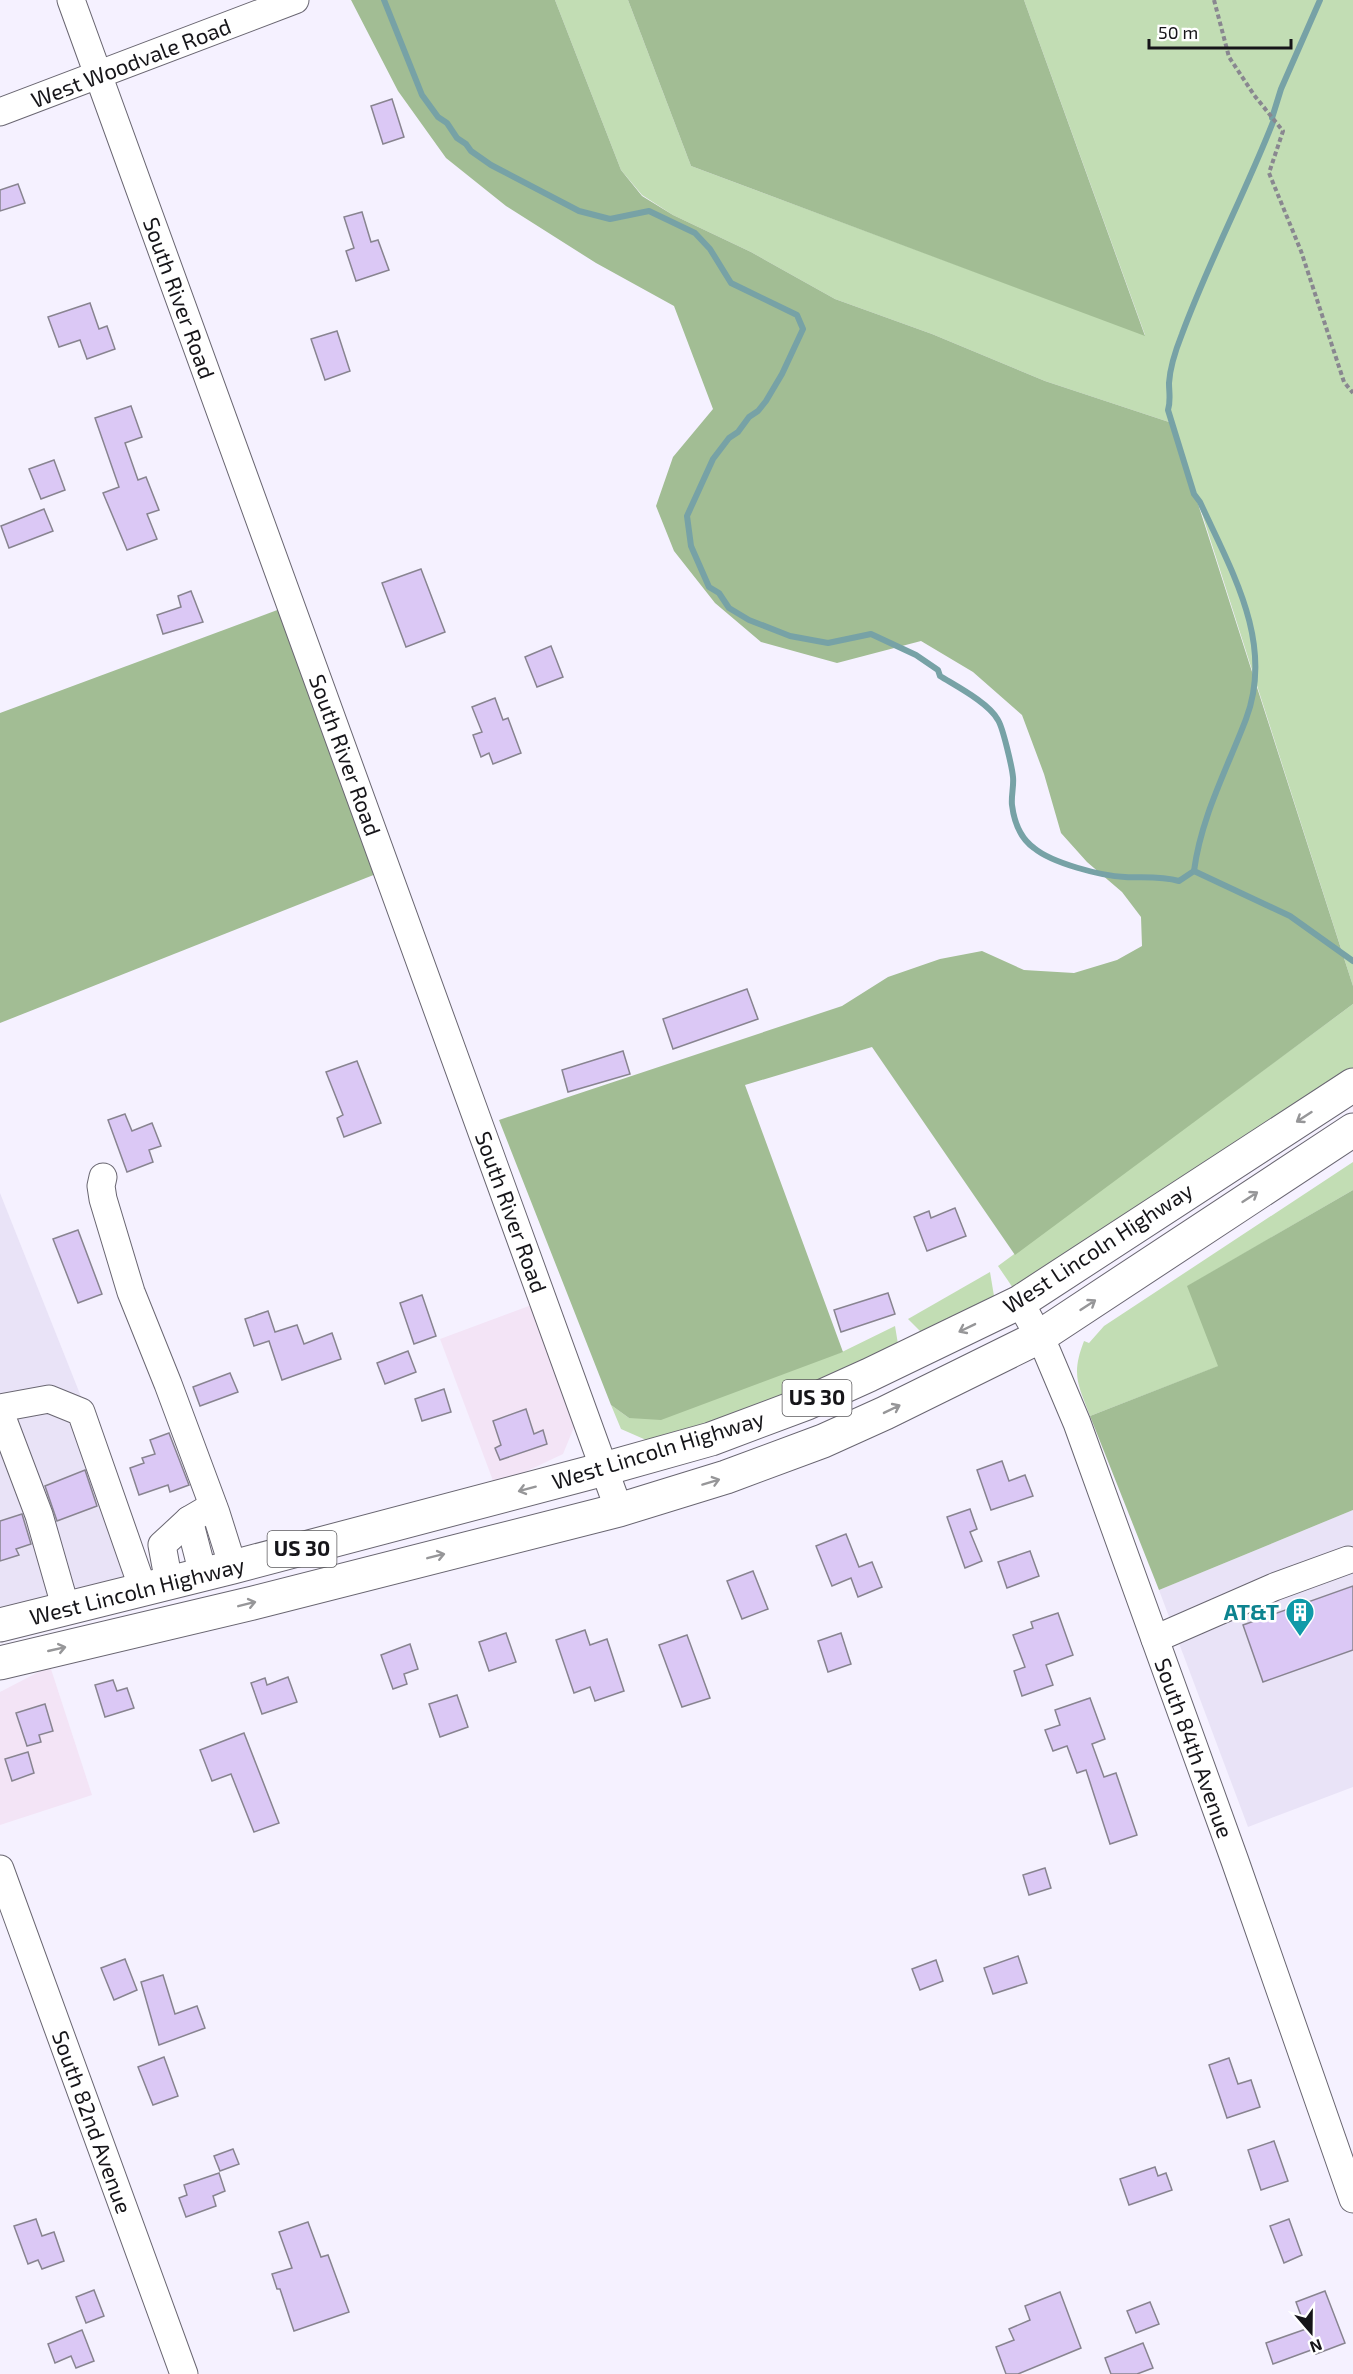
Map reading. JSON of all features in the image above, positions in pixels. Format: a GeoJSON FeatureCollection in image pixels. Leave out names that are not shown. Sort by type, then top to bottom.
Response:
{"type":"FeatureCollection","features":[{"type":"Feature","properties":{"kind":"main road","name":"West Lincoln Highway"},"geometry":{"type":"LineString","coordinates":[[0,1625],[218,1571],[604,1469],[711,1439],[807,1403],[869,1376],[1020,1302],[1353,1085]]}},
{"type":"Feature","properties":{"kind":"main road","name":"West Lincoln Highway"},"geometry":{"type":"LineString","coordinates":[[0,1663],[253,1603],[619,1510],[726,1477],[824,1441],[1039,1337],[1353,1130]]}},
{"type":"Feature","properties":{"kind":"street","name":"South River Road"},"geometry":{"type":"LineString","coordinates":[[71,0],[619,1510]]}},
{"type":"Feature","properties":{"kind":"street","name":"West Woodvale Road"},"geometry":{"type":"LineString","coordinates":[[0,112],[295,0]]}},
{"type":"Feature","properties":{"kind":"street"},"geometry":{"type":"LineString","coordinates":[[103,1177],[101,1186],[103,1199],[131,1292],[213,1506],[218,1571]]}},
{"type":"Feature","properties":{"kind":"street","name":"South 84th Avenue"},"geometry":{"type":"LineString","coordinates":[[1020,1302],[1039,1337],[1077,1423],[1353,2199]]}},
{"type":"Feature","properties":{"kind":"street"},"geometry":{"type":"LineString","coordinates":[[66,1609],[39,1515],[0,1410],[49,1400],[81,1412],[156,1586]]}},
{"type":"Feature","properties":{"kind":"street"},"geometry":{"type":"LineString","coordinates":[[156,1586],[162,1545],[189,1520],[213,1506]]}},
{"type":"Feature","properties":{"kind":"street"},"geometry":{"type":"LineString","coordinates":[[189,1520],[218,1571]]}},
{"type":"Feature","properties":{"kind":"street"},"geometry":{"type":"LineString","coordinates":[[1155,1639],[1274,1587],[1348,1560]]}},
{"type":"Feature","properties":{"kind":"street","name":"South 82nd Avenue"},"geometry":{"type":"LineString","coordinates":[[0,1869],[184,2374]]}},
{"type":"Feature","properties":{"kind":"path"},"geometry":{"type":"LineString","coordinates":[[1214,0],[1229,57],[1254,95],[1283,131],[1269,173],[1301,251],[1344,382],[1353,393]]}},
{"type":"Feature","properties":{"kind":"shaded area"},"geometry":{"type":"Polygon","coordinates":[[[0,1193],[152,1575],[0,1611],[0,1193]]]}},
{"type":"Feature","properties":{"kind":"shaded area"},"geometry":{"type":"Polygon","coordinates":[[[537,1303],[577,1420],[563,1454],[495,1486],[440,1339],[537,1303]]]}},
{"type":"Feature","properties":{"kind":"shaded area"},"geometry":{"type":"Polygon","coordinates":[[[1353,1510],[1353,1787],[1248,1827],[1159,1590],[1353,1510]]]}},
{"type":"Feature","properties":{"kind":"shaded area"},"geometry":{"type":"Polygon","coordinates":[[[50,1666],[92,1795],[0,1825],[0,1692],[50,1666]]]}},
{"type":"Feature","properties":{"kind":"green space"},"geometry":{"type":"Polygon","coordinates":[[[351,0],[555,0],[621,170],[642,196],[673,215],[751,252],[835,299],[932,334],[1045,381],[1172,423],[1353,986],[1353,1004],[1015,1255],[872,1047],[745,1085],[843,1352],[661,1420],[629,1418],[611,1405],[499,1120],[842,1006],[888,977],[940,959],[982,951],[1024,970],[1074,973],[1117,960],[1142,946],[1141,917],[1122,892],[1087,862],[1061,833],[1044,774],[1022,715],[973,672],[921,641],[837,663],[761,642],[715,603],[674,551],[656,506],[673,457],[713,409],[674,306],[596,263],[506,206],[446,158],[398,91],[351,0]]]}},
{"type":"Feature","properties":{"kind":"green space"},"geometry":{"type":"Polygon","coordinates":[[[555,0],[628,0],[691,166],[1145,335],[1024,0],[1353,0],[1353,986],[1166,401],[1172,423],[1045,381],[932,334],[835,299],[751,252],[673,215],[642,195],[621,170],[555,0]]]}},
{"type":"Feature","properties":{"kind":"green space"},"geometry":{"type":"Polygon","coordinates":[[[628,0],[1024,0],[1145,336],[691,166],[628,0]]]}},
{"type":"Feature","properties":{"kind":"green space"},"geometry":{"type":"Polygon","coordinates":[[[280,609],[376,874],[0,1023],[0,713],[280,609]]]}},
{"type":"Feature","properties":{"kind":"green space"},"geometry":{"type":"Polygon","coordinates":[[[1353,1004],[1353,1070],[1013,1288],[998,1266],[1353,1004]]]}},
{"type":"Feature","properties":{"kind":"green space"},"geometry":{"type":"Polygon","coordinates":[[[1353,1162],[1353,1190],[1188,1286],[1219,1366],[1090,1416],[1082,1396],[1077,1371],[1084,1341],[1089,1343],[1104,1326],[1353,1162]]]}},
{"type":"Feature","properties":{"kind":"green space"},"geometry":{"type":"Polygon","coordinates":[[[1353,1190],[1353,1510],[1159,1590],[1090,1416],[1218,1366],[1187,1286],[1353,1190]]]}},
{"type":"Feature","properties":{"kind":"green space"},"geometry":{"type":"Polygon","coordinates":[[[990,1272],[994,1296],[924,1335],[908,1319],[990,1272]]]}},
{"type":"Feature","properties":{"kind":"green space"},"geometry":{"type":"Polygon","coordinates":[[[895,1326],[898,1344],[819,1385],[653,1443],[621,1429],[611,1405],[629,1418],[842,1352],[895,1326]]]}},
{"type":"Feature","properties":{"kind":"building"},"geometry":{"type":"Polygon","coordinates":[[[392,99],[404,137],[383,144],[371,106],[392,99]]]}},
{"type":"Feature","properties":{"kind":"building"},"geometry":{"type":"Polygon","coordinates":[[[18,184],[25,203],[0,211],[0,190],[18,184]]]}},
{"type":"Feature","properties":{"kind":"building"},"geometry":{"type":"Polygon","coordinates":[[[362,212],[371,242],[378,240],[389,270],[356,281],[346,251],[354,248],[344,217],[362,212]]]}},
{"type":"Feature","properties":{"kind":"building"},"geometry":{"type":"Polygon","coordinates":[[[90,303],[99,329],[107,326],[115,349],[87,359],[80,340],[59,347],[48,317],[90,303]]]}},
{"type":"Feature","properties":{"kind":"building"},"geometry":{"type":"Polygon","coordinates":[[[337,331],[350,371],[325,380],[311,339],[337,331]]]}},
{"type":"Feature","properties":{"kind":"building"},"geometry":{"type":"Polygon","coordinates":[[[131,406],[142,437],[125,443],[138,480],[146,477],[159,510],[147,514],[157,539],[127,550],[103,493],[119,487],[95,418],[131,406]]]}},
{"type":"Feature","properties":{"kind":"building"},"geometry":{"type":"Polygon","coordinates":[[[54,460],[65,490],[41,499],[29,469],[54,460]]]}},
{"type":"Feature","properties":{"kind":"building"},"geometry":{"type":"Polygon","coordinates":[[[44,509],[53,531],[9,548],[1,526],[44,509]]]}},
{"type":"Feature","properties":{"kind":"building"},"geometry":{"type":"Polygon","coordinates":[[[421,569],[445,632],[406,647],[382,583],[421,569]]]}},
{"type":"Feature","properties":{"kind":"building"},"geometry":{"type":"Polygon","coordinates":[[[191,591],[203,622],[163,634],[157,615],[181,607],[178,596],[191,591]]]}},
{"type":"Feature","properties":{"kind":"building"},"geometry":{"type":"Polygon","coordinates":[[[551,646],[563,677],[537,687],[525,657],[551,646]]]}},
{"type":"Feature","properties":{"kind":"building"},"geometry":{"type":"Polygon","coordinates":[[[495,698],[503,720],[508,718],[521,753],[493,764],[489,753],[481,757],[473,735],[482,732],[472,707],[495,698]]]}},
{"type":"Feature","properties":{"kind":"building"},"geometry":{"type":"Polygon","coordinates":[[[747,989],[758,1019],[673,1049],[663,1019],[747,989]]]}},
{"type":"Feature","properties":{"kind":"building"},"geometry":{"type":"Polygon","coordinates":[[[623,1051],[630,1074],[568,1092],[562,1070],[623,1051]]]}},
{"type":"Feature","properties":{"kind":"building"},"geometry":{"type":"Polygon","coordinates":[[[357,1061],[381,1123],[344,1137],[337,1118],[343,1115],[326,1072],[357,1061]]]}},
{"type":"Feature","properties":{"kind":"building"},"geometry":{"type":"Polygon","coordinates":[[[125,1114],[132,1131],[152,1123],[161,1146],[149,1150],[153,1162],[127,1172],[108,1120],[125,1114]]]}},
{"type":"Feature","properties":{"kind":"building"},"geometry":{"type":"Polygon","coordinates":[[[955,1208],[966,1236],[927,1251],[914,1217],[929,1211],[931,1218],[955,1208]]]}},
{"type":"Feature","properties":{"kind":"building"},"geometry":{"type":"Polygon","coordinates":[[[78,1230],[102,1294],[78,1303],[53,1239],[78,1230]]]}},
{"type":"Feature","properties":{"kind":"building"},"geometry":{"type":"Polygon","coordinates":[[[888,1293],[895,1314],[841,1332],[834,1310],[888,1293]]]}},
{"type":"Feature","properties":{"kind":"building"},"geometry":{"type":"Polygon","coordinates":[[[422,1295],[436,1336],[414,1344],[400,1303],[422,1295]]]}},
{"type":"Feature","properties":{"kind":"building"},"geometry":{"type":"Polygon","coordinates":[[[268,1311],[275,1332],[297,1325],[304,1344],[332,1333],[341,1359],[282,1380],[269,1341],[254,1346],[245,1319],[268,1311]]]}},
{"type":"Feature","properties":{"kind":"building"},"geometry":{"type":"Polygon","coordinates":[[[408,1351],[416,1372],[385,1384],[377,1363],[408,1351]]]}},
{"type":"Feature","properties":{"kind":"building"},"geometry":{"type":"Polygon","coordinates":[[[230,1373],[238,1392],[200,1406],[193,1387],[230,1373]]]}},
{"type":"Feature","properties":{"kind":"building"},"geometry":{"type":"Polygon","coordinates":[[[444,1389],[451,1412],[422,1421],[415,1399],[444,1389]]]}},
{"type":"Feature","properties":{"kind":"building"},"geometry":{"type":"Polygon","coordinates":[[[526,1409],[534,1434],[543,1430],[547,1444],[500,1460],[495,1448],[501,1445],[493,1421],[526,1409]]]}},
{"type":"Feature","properties":{"kind":"building"},"geometry":{"type":"Polygon","coordinates":[[[169,1433],[189,1485],[170,1492],[168,1485],[139,1495],[130,1468],[144,1463],[142,1458],[155,1454],[150,1440],[169,1433]]]}},
{"type":"Feature","properties":{"kind":"building"},"geometry":{"type":"Polygon","coordinates":[[[1002,1461],[1009,1481],[1025,1475],[1033,1496],[991,1510],[977,1470],[1002,1461]]]}},
{"type":"Feature","properties":{"kind":"building"},"geometry":{"type":"Polygon","coordinates":[[[85,1470],[97,1506],[57,1521],[45,1486],[85,1470]]]}},
{"type":"Feature","properties":{"kind":"building"},"geometry":{"type":"Polygon","coordinates":[[[970,1509],[977,1529],[970,1532],[982,1561],[965,1568],[947,1517],[970,1509]]]}},
{"type":"Feature","properties":{"kind":"building"},"geometry":{"type":"Polygon","coordinates":[[[22,1514],[31,1544],[16,1549],[19,1555],[0,1561],[0,1521],[22,1514]]]}},
{"type":"Feature","properties":{"kind":"building"},"geometry":{"type":"Polygon","coordinates":[[[846,1534],[859,1567],[872,1562],[882,1587],[858,1597],[851,1578],[832,1586],[816,1546],[846,1534]]]}},
{"type":"Feature","properties":{"kind":"building"},"geometry":{"type":"Polygon","coordinates":[[[1030,1551],[1039,1576],[1007,1588],[998,1562],[1030,1551]]]}},
{"type":"Feature","properties":{"kind":"building"},"geometry":{"type":"Polygon","coordinates":[[[753,1571],[768,1609],[742,1619],[727,1581],[753,1571]]]}},
{"type":"Feature","properties":{"kind":"building","name":"AT&T"},"geometry":{"type":"Polygon","coordinates":[[[1353,1586],[1353,1650],[1263,1682],[1243,1625],[1353,1586]]]}},
{"type":"Feature","properties":{"kind":"building"},"geometry":{"type":"Polygon","coordinates":[[[1058,1613],[1073,1655],[1046,1665],[1053,1685],[1022,1696],[1014,1671],[1025,1667],[1013,1635],[1033,1628],[1031,1622],[1058,1613]]]}},
{"type":"Feature","properties":{"kind":"building"},"geometry":{"type":"Polygon","coordinates":[[[585,1630],[590,1645],[607,1639],[624,1691],[595,1701],[590,1687],[574,1693],[556,1640],[585,1630]]]}},
{"type":"Feature","properties":{"kind":"building"},"geometry":{"type":"Polygon","coordinates":[[[506,1633],[516,1662],[489,1671],[479,1642],[506,1633]]]}},
{"type":"Feature","properties":{"kind":"building"},"geometry":{"type":"Polygon","coordinates":[[[841,1633],[851,1664],[828,1672],[818,1641],[841,1633]]]}},
{"type":"Feature","properties":{"kind":"building"},"geometry":{"type":"Polygon","coordinates":[[[687,1635],[710,1698],[682,1707],[659,1645],[687,1635]]]}},
{"type":"Feature","properties":{"kind":"building"},"geometry":{"type":"Polygon","coordinates":[[[410,1644],[418,1669],[404,1674],[407,1684],[393,1689],[381,1655],[410,1644]]]}},
{"type":"Feature","properties":{"kind":"building"},"geometry":{"type":"Polygon","coordinates":[[[288,1677],[297,1702],[262,1714],[251,1683],[265,1678],[267,1685],[288,1677]]]}},
{"type":"Feature","properties":{"kind":"building"},"geometry":{"type":"Polygon","coordinates":[[[113,1680],[117,1691],[127,1688],[134,1708],[105,1717],[95,1685],[113,1680]]]}},
{"type":"Feature","properties":{"kind":"building"},"geometry":{"type":"Polygon","coordinates":[[[457,1695],[468,1727],[440,1737],[429,1704],[457,1695]]]}},
{"type":"Feature","properties":{"kind":"building"},"geometry":{"type":"Polygon","coordinates":[[[1090,1698],[1105,1739],[1092,1744],[1104,1777],[1116,1773],[1137,1835],[1110,1844],[1086,1770],[1077,1773],[1067,1746],[1053,1751],[1045,1730],[1060,1725],[1055,1710],[1090,1698]]]}},
{"type":"Feature","properties":{"kind":"building"},"geometry":{"type":"Polygon","coordinates":[[[45,1704],[53,1731],[39,1735],[41,1742],[27,1746],[16,1713],[45,1704]]]}},
{"type":"Feature","properties":{"kind":"building"},"geometry":{"type":"Polygon","coordinates":[[[244,1733],[279,1823],[254,1832],[231,1774],[212,1781],[200,1750],[244,1733]]]}},
{"type":"Feature","properties":{"kind":"building"},"geometry":{"type":"Polygon","coordinates":[[[28,1752],[34,1773],[12,1781],[5,1759],[28,1752]]]}},
{"type":"Feature","properties":{"kind":"building"},"geometry":{"type":"Polygon","coordinates":[[[1045,1868],[1051,1888],[1029,1895],[1023,1875],[1045,1868]]]}},
{"type":"Feature","properties":{"kind":"building"},"geometry":{"type":"Polygon","coordinates":[[[1018,1956],[1027,1983],[993,1994],[984,1968],[1018,1956]]]}},
{"type":"Feature","properties":{"kind":"building"},"geometry":{"type":"Polygon","coordinates":[[[125,1959],[137,1990],[114,2000],[101,1968],[125,1959]]]}},
{"type":"Feature","properties":{"kind":"building"},"geometry":{"type":"Polygon","coordinates":[[[936,1960],[943,1981],[920,1990],[912,1969],[936,1960]]]}},
{"type":"Feature","properties":{"kind":"building"},"geometry":{"type":"Polygon","coordinates":[[[163,1975],[175,2014],[197,2006],[205,2028],[159,2045],[141,1982],[163,1975]]]}},
{"type":"Feature","properties":{"kind":"building"},"geometry":{"type":"Polygon","coordinates":[[[164,2057],[178,2096],[153,2105],[138,2067],[164,2057]]]}},
{"type":"Feature","properties":{"kind":"building"},"geometry":{"type":"Polygon","coordinates":[[[1229,2058],[1238,2084],[1251,2080],[1260,2107],[1227,2118],[1209,2065],[1229,2058]]]}},
{"type":"Feature","properties":{"kind":"building"},"geometry":{"type":"Polygon","coordinates":[[[1274,2141],[1288,2181],[1261,2190],[1248,2150],[1274,2141]]]}},
{"type":"Feature","properties":{"kind":"building"},"geometry":{"type":"Polygon","coordinates":[[[233,2149],[239,2164],[220,2171],[214,2156],[233,2149]]]}},
{"type":"Feature","properties":{"kind":"building"},"geometry":{"type":"Polygon","coordinates":[[[1155,2167],[1158,2176],[1166,2173],[1172,2190],[1129,2205],[1120,2179],[1155,2167]]]}},
{"type":"Feature","properties":{"kind":"building"},"geometry":{"type":"Polygon","coordinates":[[[219,2173],[225,2191],[213,2196],[216,2206],[186,2217],[179,2198],[187,2195],[184,2185],[219,2173]]]}},
{"type":"Feature","properties":{"kind":"building"},"geometry":{"type":"Polygon","coordinates":[[[36,2219],[42,2236],[54,2232],[64,2261],[42,2269],[38,2260],[28,2264],[14,2226],[36,2219]]]}},
{"type":"Feature","properties":{"kind":"building"},"geometry":{"type":"Polygon","coordinates":[[[1289,2219],[1302,2255],[1284,2263],[1270,2226],[1289,2219]]]}},
{"type":"Feature","properties":{"kind":"building"},"geometry":{"type":"Polygon","coordinates":[[[308,2222],[321,2257],[328,2255],[349,2312],[294,2331],[280,2289],[277,2289],[272,2274],[292,2268],[279,2232],[308,2222]]]}},
{"type":"Feature","properties":{"kind":"building"},"geometry":{"type":"Polygon","coordinates":[[[94,2290],[104,2316],[86,2323],[76,2297],[94,2290]]]}},
{"type":"Feature","properties":{"kind":"building"},"geometry":{"type":"Polygon","coordinates":[[[1325,2291],[1345,2343],[1316,2354],[1314,2349],[1273,2364],[1266,2343],[1306,2329],[1296,2302],[1325,2291]]]}},
{"type":"Feature","properties":{"kind":"building"},"geometry":{"type":"Polygon","coordinates":[[[1060,2292],[1081,2348],[1018,2374],[1006,2374],[996,2347],[1014,2340],[1009,2329],[1030,2320],[1025,2306],[1060,2292]]]}},
{"type":"Feature","properties":{"kind":"building"},"geometry":{"type":"Polygon","coordinates":[[[1150,2302],[1159,2324],[1136,2333],[1127,2311],[1150,2302]]]}},
{"type":"Feature","properties":{"kind":"building"},"geometry":{"type":"Polygon","coordinates":[[[82,2330],[94,2361],[76,2368],[71,2356],[55,2363],[48,2344],[82,2330]]]}},
{"type":"Feature","properties":{"kind":"building"},"geometry":{"type":"Polygon","coordinates":[[[1143,2343],[1153,2368],[1137,2374],[1111,2374],[1105,2358],[1143,2343]]]}},
{"type":"Feature","properties":{"kind":"waterway"},"geometry":{"type":"LineString","coordinates":[[384,0],[422,95],[438,117],[447,123],[457,138],[471,151],[491,165],[579,211],[610,219],[649,211],[695,233],[710,249],[731,283],[797,315],[803,329],[782,374],[758,411],[729,438],[713,459],[687,516],[691,546],[709,587],[719,593],[729,608],[749,620],[790,636],[828,643],[871,634],[916,655],[938,670],[940,676],[980,701],[994,714],[1002,731],[1012,772],[1012,805],[1016,823],[1025,839],[1042,854],[1077,868],[1115,876],[1179,881],[1194,871]]}},
{"type":"Feature","properties":{"kind":"waterway"},"geometry":{"type":"LineString","coordinates":[[1272,118],[1281,89],[1320,0]]}},
{"type":"Feature","properties":{"kind":"waterway"},"geometry":{"type":"LineString","coordinates":[[1194,871],[1202,832],[1246,719],[1254,691],[1255,663],[1246,607],[1224,554],[1194,494],[1168,410],[1169,383],[1172,364],[1193,307],[1273,122]]}},
{"type":"Feature","properties":{"kind":"waterway"},"geometry":{"type":"LineString","coordinates":[[1194,871],[1290,916],[1353,961]]}},
{"type":"Feature","properties":{"kind":"place","name":"AT&T"},"geometry":{"type":"Point","coordinates":[1300,1638]}}]}
